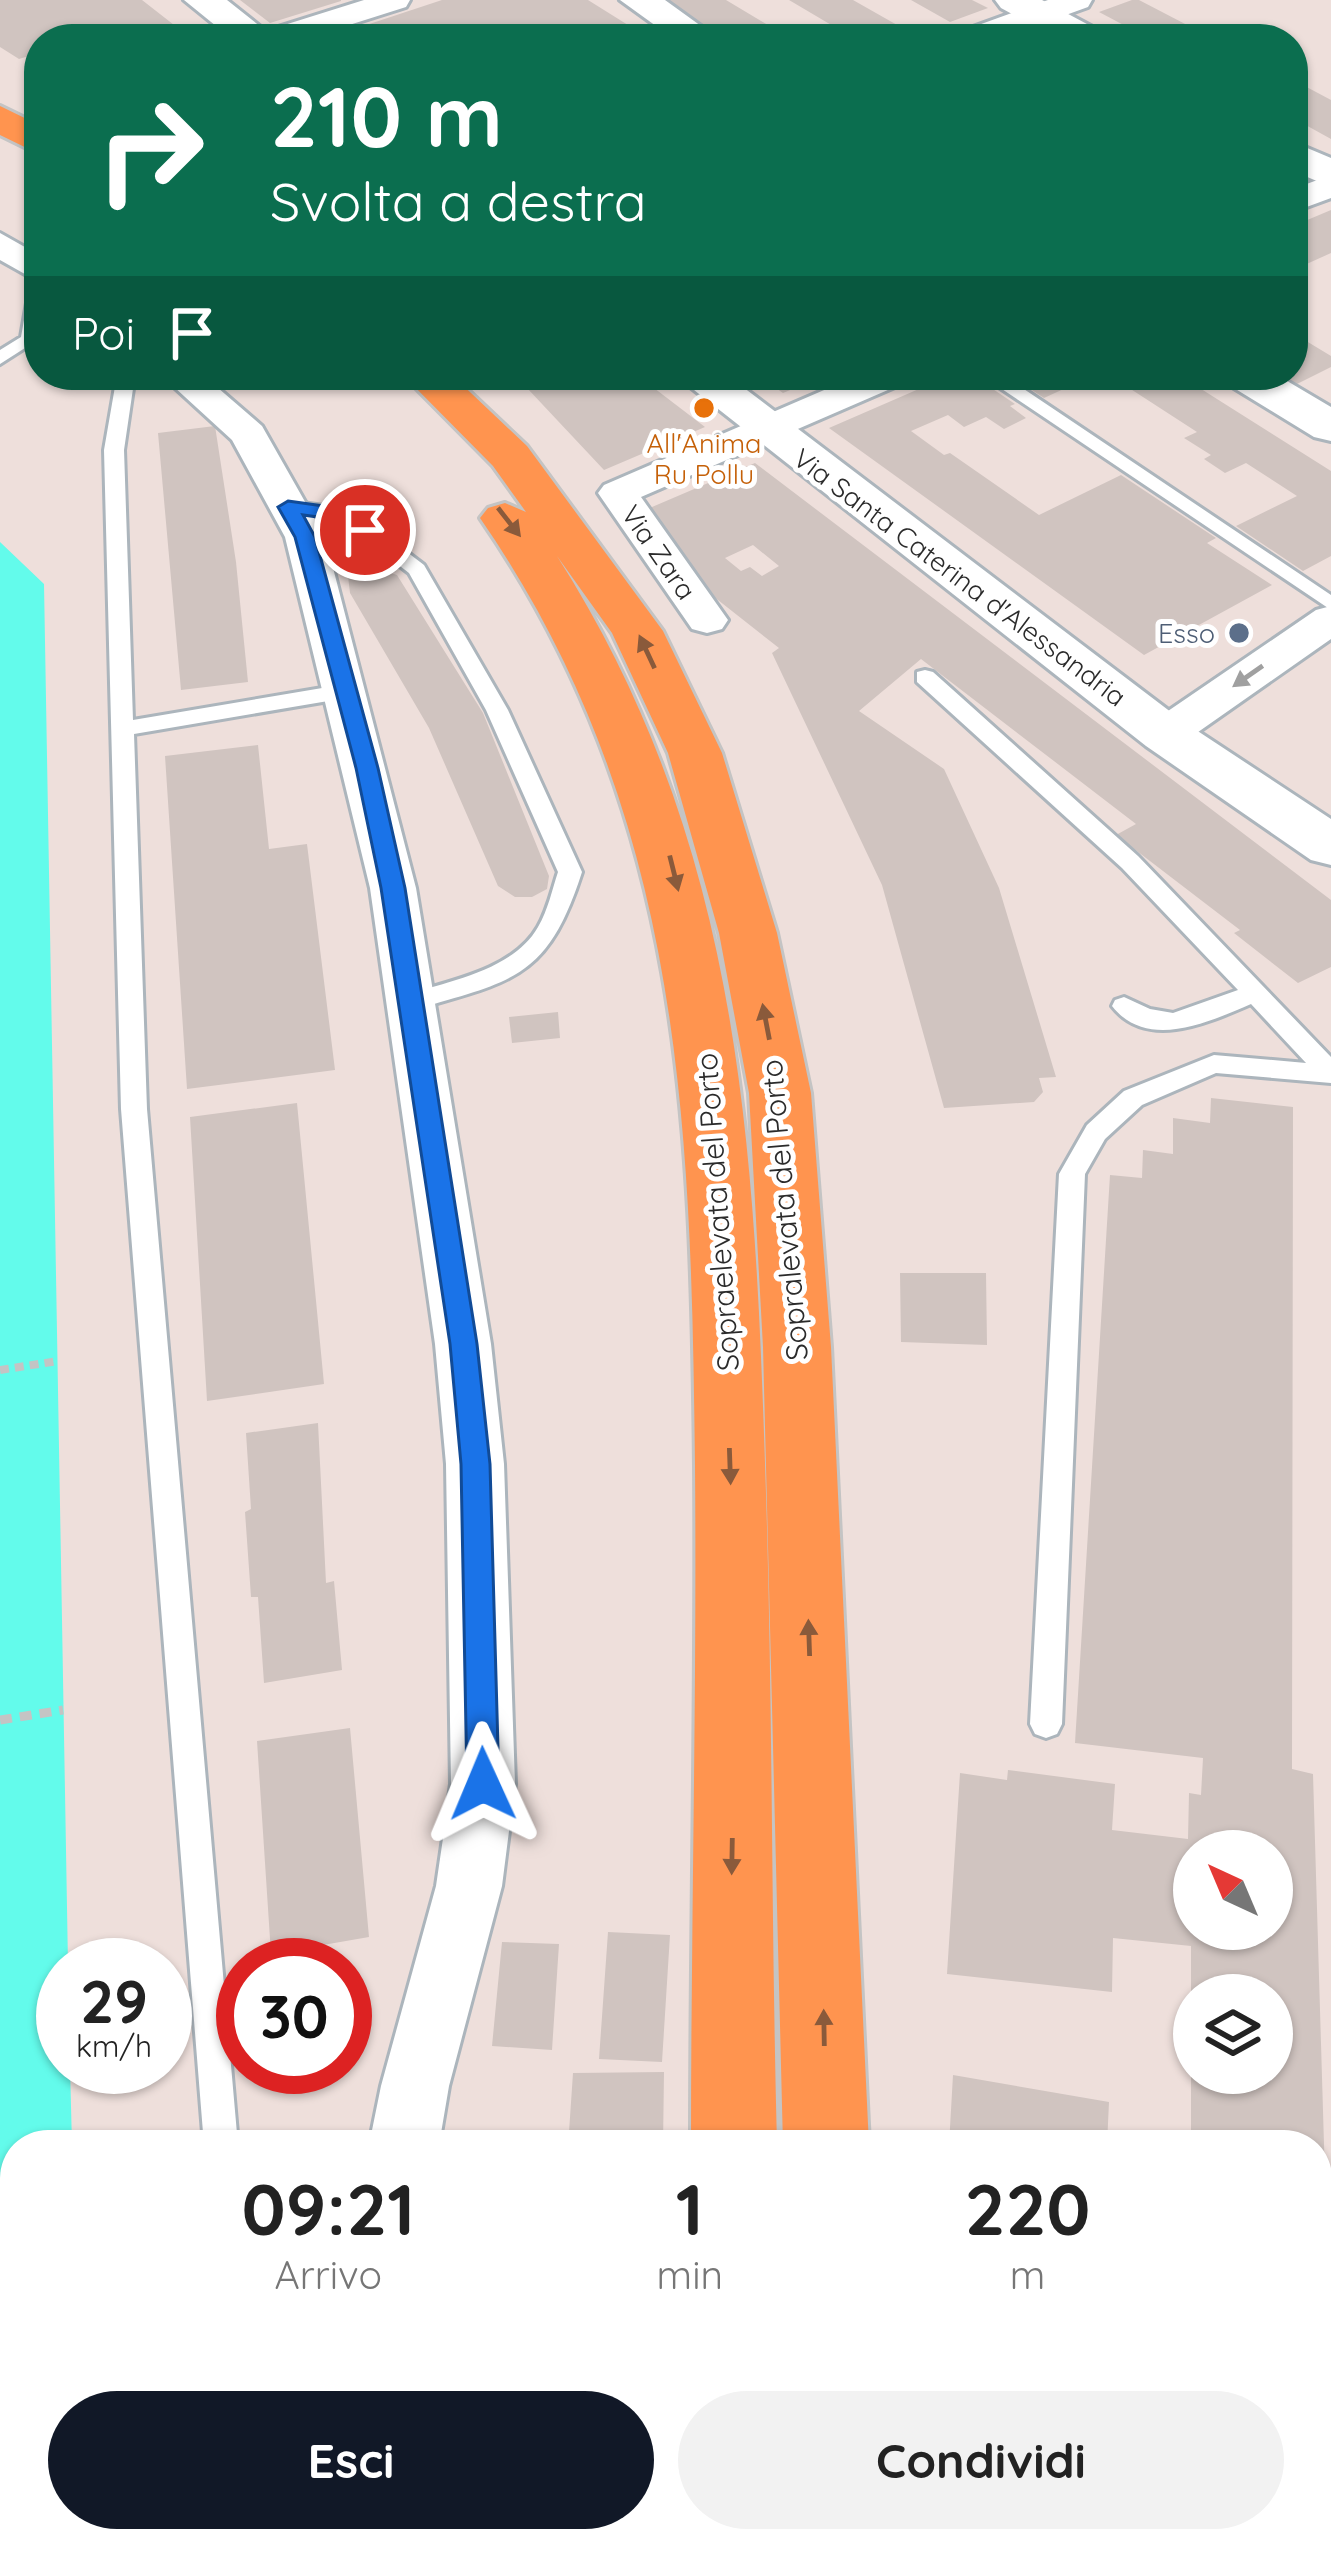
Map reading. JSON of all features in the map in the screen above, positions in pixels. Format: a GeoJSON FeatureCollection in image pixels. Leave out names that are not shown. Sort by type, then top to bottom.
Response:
{"type":"FeatureCollection","features":[{"type":"Feature","properties":{"kind":"main road","name":"Sopraelevata del Porto"},"geometry":{"type":"LineString","coordinates":[[389,390],[454,453],[521,538],[594,662],[638,754],[664,832],[700,992],[719,1151],[762,1348],[735,1629],[734,2130]]}},
{"type":"Feature","properties":{"kind":"main road","name":"Sopralevata del Porto"},"geometry":{"type":"LineString","coordinates":[[442,390],[511,456],[638,631],[694,753],[748,933],[780,1093],[762,1348],[825,2130]]}},
{"type":"Feature","properties":{"kind":"street"},"geometry":{"type":"LineString","coordinates":[[203,0],[236,24]]}},
{"type":"Feature","properties":{"kind":"street"},"geometry":{"type":"LineString","coordinates":[[320,24],[394,0]]}},
{"type":"Feature","properties":{"kind":"street"},"geometry":{"type":"LineString","coordinates":[[639,0],[677,24]]}},
{"type":"Feature","properties":{"kind":"street"},"geometry":{"type":"LineString","coordinates":[[997,24],[1027,7],[1077,0]]}},
{"type":"Feature","properties":{"kind":"street"},"geometry":{"type":"LineString","coordinates":[[1027,7],[1058,24]]}},
{"type":"Feature","properties":{"kind":"street"},"geometry":{"type":"LineString","coordinates":[[197,390],[248,434],[305,537],[393,888],[464,1344],[473,1444],[483,1784],[470,1886],[407,2130]]}},
{"type":"Feature","properties":{"kind":"street","name":"Via Santa Caterina d'Alessandria"},"geometry":{"type":"LineString","coordinates":[[717,390],[1165,734],[1318,838]]}},
{"type":"Feature","properties":{"kind":"street","name":"Via Zara"},"geometry":{"type":"LineString","coordinates":[[707,620],[618,493],[856,390]]}},
{"type":"Feature","properties":{"kind":"street"},"geometry":{"type":"LineString","coordinates":[[1269,390],[1331,428]]}},
{"type":"Feature","properties":{"kind":"street"},"geometry":{"type":"LineString","coordinates":[[1165,734],[1331,619]]}},
{"type":"Feature","properties":{"kind":"street"},"geometry":{"type":"LineString","coordinates":[[1318,838],[1331,779]]}},
{"type":"Feature","properties":{"kind":"lane"},"geometry":{"type":"LineString","coordinates":[[124,390],[114,450],[134,1109],[220,2130]]}},
{"type":"Feature","properties":{"kind":"lane"},"geometry":{"type":"LineString","coordinates":[[1012,390],[1331,604]]}},
{"type":"Feature","properties":{"kind":"lane"},"geometry":{"type":"LineString","coordinates":[[288,507],[345,514],[417,569],[497,710],[570,872],[556,916],[538,946],[483,979],[410,1001]]}},
{"type":"Feature","properties":{"kind":"lane"},"geometry":{"type":"LineString","coordinates":[[926,677],[1130,862],[1331,1074]]}},
{"type":"Feature","properties":{"kind":"lane"},"geometry":{"type":"LineString","coordinates":[[122,729],[346,691]]}},
{"type":"Feature","properties":{"kind":"lane"},"geometry":{"type":"LineString","coordinates":[[1124,1006],[1147,1022],[1171,1025],[1252,994]]}},
{"type":"Feature","properties":{"kind":"lane"},"geometry":{"type":"LineString","coordinates":[[1046,1724],[1072,1174],[1096,1132],[1133,1099],[1214,1064],[1331,1074]]}},
{"type":"Feature","properties":{"kind":"path"},"geometry":{"type":"LineString","coordinates":[[0,1370],[58,1361]]}},
{"type":"Feature","properties":{"kind":"path"},"geometry":{"type":"LineString","coordinates":[[0,1720],[64,1710]]}},
{"type":"Feature","properties":{"kind":"water"},"geometry":{"type":"Polygon","coordinates":[[[0,542],[44,584],[68,1938],[36,1938],[36,2094],[71,2094],[72,2130],[0,2130],[0,542]]]}},
{"type":"Feature","properties":{"kind":"building"},"geometry":{"type":"Polygon","coordinates":[[[0,0],[142,0],[173,24],[24,24],[24,57],[0,47],[0,0]]]}},
{"type":"Feature","properties":{"kind":"building"},"geometry":{"type":"Polygon","coordinates":[[[240,0],[341,0],[341,1],[270,23],[240,0]]]}},
{"type":"Feature","properties":{"kind":"building"},"geometry":{"type":"Polygon","coordinates":[[[442,0],[588,0],[626,24],[369,24],[442,0]]]}},
{"type":"Feature","properties":{"kind":"building"},"geometry":{"type":"Polygon","coordinates":[[[662,0],[726,0],[766,24],[701,24],[662,0]]]}},
{"type":"Feature","properties":{"kind":"building"},"geometry":{"type":"Polygon","coordinates":[[[789,0],[853,0],[895,24],[830,24],[789,0]]]}},
{"type":"Feature","properties":{"kind":"building"},"geometry":{"type":"Polygon","coordinates":[[[911,0],[972,0],[988,8],[950,22],[911,0]]]}},
{"type":"Feature","properties":{"kind":"building"},"geometry":{"type":"Polygon","coordinates":[[[1139,0],[1185,24],[1122,24],[1099,12],[1139,0]]]}},
{"type":"Feature","properties":{"kind":"building"},"geometry":{"type":"Polygon","coordinates":[[[1308,88],[1331,100],[1331,139],[1308,126],[1308,88]]]}},
{"type":"Feature","properties":{"kind":"building"},"geometry":{"type":"Polygon","coordinates":[[[1331,210],[1331,253],[1308,263],[1308,220],[1331,210]]]}},
{"type":"Feature","properties":{"kind":"building"},"geometry":{"type":"Polygon","coordinates":[[[1308,342],[1331,356],[1331,367],[1308,378],[1308,342]]]}},
{"type":"Feature","properties":{"kind":"building"},"geometry":{"type":"Polygon","coordinates":[[[529,390],[657,390],[705,427],[604,470],[529,390]]]}},
{"type":"Feature","properties":{"kind":"building"},"geometry":{"type":"Polygon","coordinates":[[[916,390],[994,390],[1026,418],[1004,429],[986,417],[964,427],[948,415],[911,431],[1039,515],[1121,475],[1216,538],[1207,543],[1272,585],[1144,655],[829,428],[916,390]]]}},
{"type":"Feature","properties":{"kind":"building"},"geometry":{"type":"Polygon","coordinates":[[[1032,390],[1061,390],[1044,398],[1032,390]]]}},
{"type":"Feature","properties":{"kind":"building"},"geometry":{"type":"Polygon","coordinates":[[[1132,390],[1203,390],[1331,471],[1331,556],[1303,571],[1236,526],[1297,496],[1246,463],[1225,473],[1204,459],[1211,455],[1184,438],[1197,432],[1132,390]]]}},
{"type":"Feature","properties":{"kind":"building"},"geometry":{"type":"Polygon","coordinates":[[[215,426],[248,682],[181,690],[158,433],[215,426]]]}},
{"type":"Feature","properties":{"kind":"building"},"geometry":{"type":"Polygon","coordinates":[[[755,463],[1331,900],[1331,967],[1298,983],[1234,933],[1240,930],[1116,835],[1136,824],[921,659],[859,711],[944,769],[999,888],[1056,1077],[1039,1078],[1043,1092],[1034,1102],[944,1108],[882,885],[772,653],[779,648],[704,589],[645,510],[755,463]],[[753,545],[725,558],[741,571],[750,567],[762,576],[779,566],[753,545]]]}},
{"type":"Feature","properties":{"kind":"building"},"geometry":{"type":"Polygon","coordinates":[[[379,569],[397,575],[483,713],[549,876],[547,889],[532,897],[515,897],[498,886],[429,728],[350,593],[348,576],[379,569]]]}},
{"type":"Feature","properties":{"kind":"building"},"geometry":{"type":"Polygon","coordinates":[[[258,745],[269,849],[307,844],[335,1070],[187,1089],[165,756],[258,745]]]}},
{"type":"Feature","properties":{"kind":"building"},"geometry":{"type":"Polygon","coordinates":[[[558,1012],[560,1038],[512,1043],[509,1017],[558,1012]]]}},
{"type":"Feature","properties":{"kind":"building"},"geometry":{"type":"Polygon","coordinates":[[[1211,1098],[1293,1107],[1292,1769],[1313,1774],[1324,2130],[1191,2130],[1191,2094],[1293,2094],[1293,1974],[1191,1974],[1191,1950],[1293,1950],[1293,1830],[1188,1830],[1189,1793],[1201,1795],[1203,1758],[1075,1743],[1110,1175],[1142,1178],[1143,1150],[1173,1154],[1173,1118],[1210,1123],[1211,1098]]]}},
{"type":"Feature","properties":{"kind":"building"},"geometry":{"type":"Polygon","coordinates":[[[297,1103],[324,1384],[207,1401],[190,1117],[297,1103]]]}},
{"type":"Feature","properties":{"kind":"building"},"geometry":{"type":"Polygon","coordinates":[[[900,1273],[986,1273],[987,1345],[901,1342],[900,1273]]]}},
{"type":"Feature","properties":{"kind":"building"},"geometry":{"type":"Polygon","coordinates":[[[318,1423],[326,1583],[334,1581],[342,1670],[264,1683],[258,1597],[251,1597],[246,1433],[318,1423]]]}},
{"type":"Feature","properties":{"kind":"building"},"geometry":{"type":"Polygon","coordinates":[[[350,1728],[369,1937],[270,1938],[257,1741],[350,1728]]]}},
{"type":"Feature","properties":{"kind":"building"},"geometry":{"type":"Polygon","coordinates":[[[1008,1770],[1115,1784],[1112,1830],[1173,1837],[1173,1944],[1113,1938],[1112,1992],[947,1974],[960,1773],[1007,1780],[1008,1770]]]}},
{"type":"Feature","properties":{"kind":"building"},"geometry":{"type":"Polygon","coordinates":[[[608,1932],[670,1935],[662,2062],[599,2059],[608,1932]]]}},
{"type":"Feature","properties":{"kind":"building"},"geometry":{"type":"Polygon","coordinates":[[[502,1942],[559,1944],[552,2050],[492,2046],[502,1942]]]}},
{"type":"Feature","properties":{"kind":"building"},"geometry":{"type":"Polygon","coordinates":[[[664,2072],[663,2130],[569,2130],[573,2073],[664,2072]]]}},
{"type":"Feature","properties":{"kind":"building"},"geometry":{"type":"Polygon","coordinates":[[[953,2075],[1109,2102],[1108,2130],[950,2130],[953,2075]]]}},
{"type":"Feature","properties":{"kind":"place","name":"All'Anima Ru Pollu"},"geometry":{"type":"Point","coordinates":[704,408]}},
{"type":"Feature","properties":{"kind":"place","name":"Esso"},"geometry":{"type":"Point","coordinates":[1239,633]}},
{"type":"Feature","properties":{"kind":"route"},"geometry":{"type":"LineString","coordinates":[[365,530],[345,514],[288,507],[305,537],[367,768],[393,888],[464,1344],[475,1464],[483,1784]]}}]}
